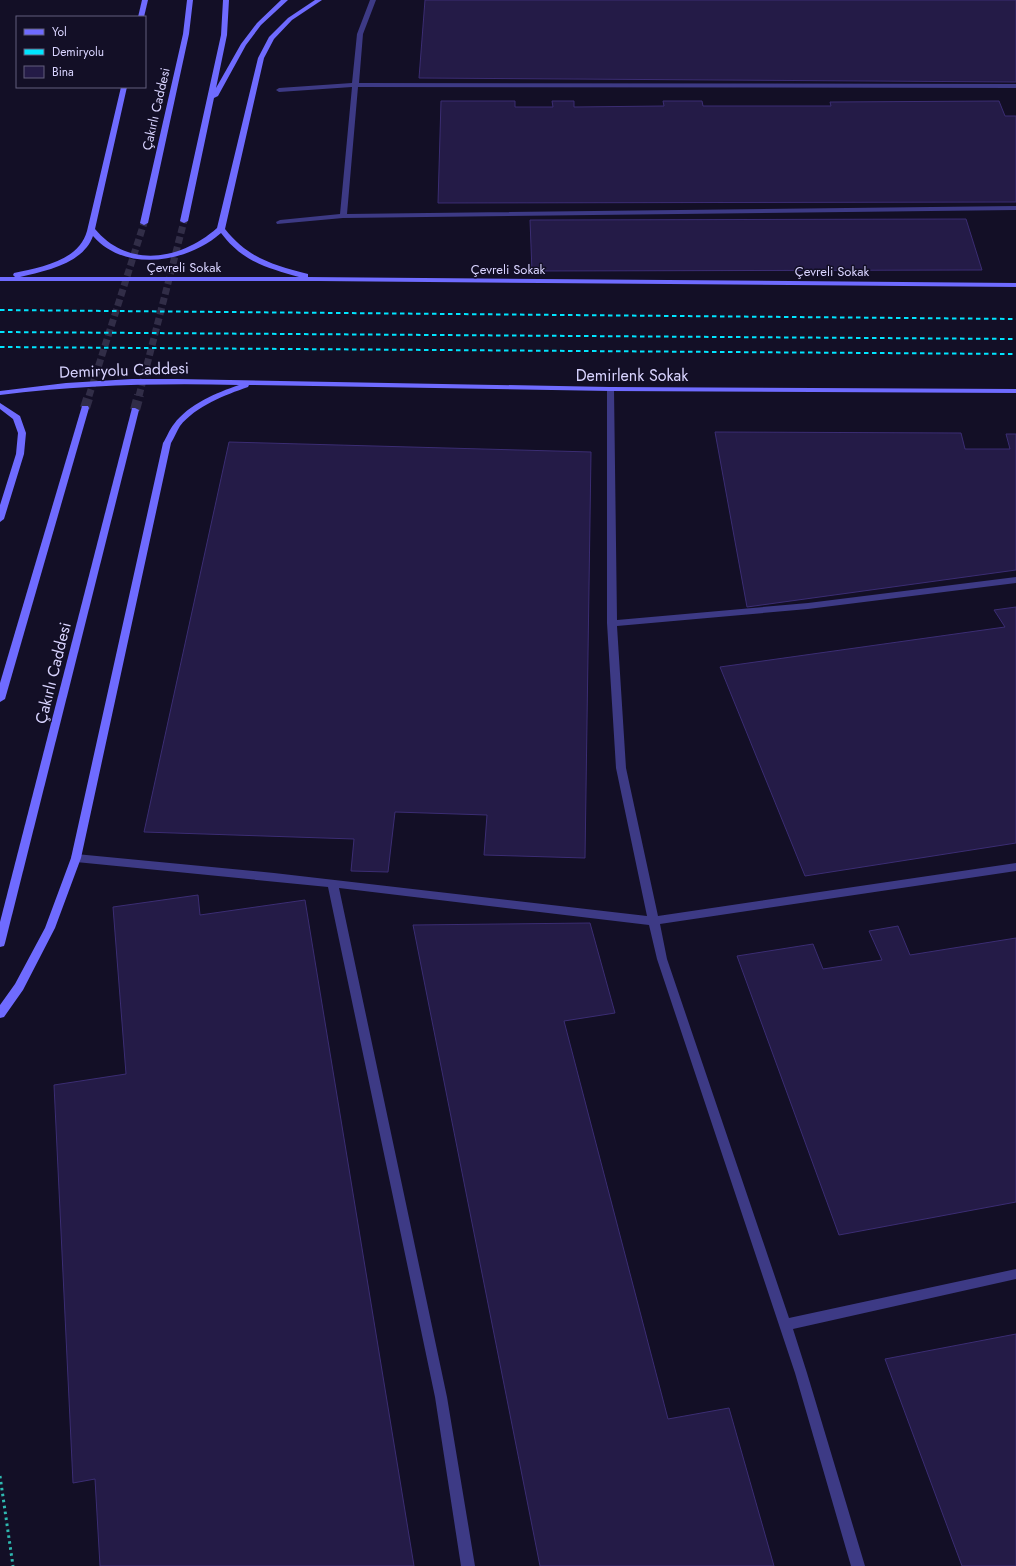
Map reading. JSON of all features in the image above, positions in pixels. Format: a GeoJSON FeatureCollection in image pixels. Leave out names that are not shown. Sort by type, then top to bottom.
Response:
{"type":"FeatureCollection","features":[{"type":"Feature","properties":{"kind":"main road"},"geometry":{"type":"LineString","coordinates":[[141,16],[145,0]]}},
{"type":"Feature","properties":{"kind":"main road","name":"Çakırlı Caddesi"},"geometry":{"type":"LineString","coordinates":[[144,223],[186,34],[190,0]]}},
{"type":"Feature","properties":{"kind":"main road"},"geometry":{"type":"LineString","coordinates":[[184,221],[224,34],[226,0]]}},
{"type":"Feature","properties":{"kind":"main road"},"geometry":{"type":"LineString","coordinates":[[208,108],[243,45],[259,24],[285,0]]}},
{"type":"Feature","properties":{"kind":"main road"},"geometry":{"type":"LineString","coordinates":[[91,229],[98,238],[110,248],[125,254],[147,257],[169,256],[190,250],[204,244],[221,229],[260,58],[271,38],[290,19],[319,0]]}},
{"type":"Feature","properties":{"kind":"main road"},"geometry":{"type":"LineString","coordinates":[[0,278],[29,272],[56,264],[77,253],[86,244],[91,229],[124,88]]}},
{"type":"Feature","properties":{"kind":"main road"},"geometry":{"type":"LineString","coordinates":[[221,229],[230,241],[245,255],[273,267],[318,279]]}},
{"type":"Feature","properties":{"kind":"main road","name":"Çevreli Sokak"},"geometry":{"type":"LineString","coordinates":[[0,278],[1016,285]]}},
{"type":"Feature","properties":{"kind":"main road","name":"Demiryolu Caddesi"},"geometry":{"type":"LineString","coordinates":[[0,393],[114,381],[248,383]]}},
{"type":"Feature","properties":{"kind":"main road"},"geometry":{"type":"LineString","coordinates":[[0,1014],[19,987],[50,928],[76,858],[167,443],[178,425],[196,408],[216,396],[248,383]]}},
{"type":"Feature","properties":{"kind":"main road","name":"Demirlenk Sokak"},"geometry":{"type":"LineString","coordinates":[[248,383],[610,389],[1016,391]]}},
{"type":"Feature","properties":{"kind":"main road"},"geometry":{"type":"LineString","coordinates":[[0,405],[17,418],[22,433],[20,454],[0,520]]}},
{"type":"Feature","properties":{"kind":"main road"},"geometry":{"type":"LineString","coordinates":[[0,699],[85,408]]}},
{"type":"Feature","properties":{"kind":"main road","name":"Çakırlı Caddesi"},"geometry":{"type":"LineString","coordinates":[[0,942],[135,410]]}},
{"type":"Feature","properties":{"kind":"street"},"geometry":{"type":"LineString","coordinates":[[343,216],[360,34],[373,0]]}},
{"type":"Feature","properties":{"kind":"street"},"geometry":{"type":"LineString","coordinates":[[279,90],[356,85],[1016,86]]}},
{"type":"Feature","properties":{"kind":"street"},"geometry":{"type":"LineString","coordinates":[[280,222],[343,216],[1016,208]]}},
{"type":"Feature","properties":{"kind":"street"},"geometry":{"type":"LineString","coordinates":[[610,389],[612,623],[620,768],[662,959],[801,1373],[858,1566]]}},
{"type":"Feature","properties":{"kind":"street"},"geometry":{"type":"LineString","coordinates":[[612,623],[808,606],[1016,580]]}},
{"type":"Feature","properties":{"kind":"street"},"geometry":{"type":"LineString","coordinates":[[76,858],[333,884],[654,921],[1016,866]]}},
{"type":"Feature","properties":{"kind":"street"},"geometry":{"type":"LineString","coordinates":[[333,884],[441,1397],[468,1566]]}},
{"type":"Feature","properties":{"kind":"street"},"geometry":{"type":"LineString","coordinates":[[785,1325],[1016,1274]]}},
{"type":"Feature","properties":{"kind":"path"},"geometry":{"type":"LineString","coordinates":[[0,1476],[13,1566]]}},
{"type":"Feature","properties":{"kind":"building"},"geometry":{"type":"Polygon","coordinates":[[[425,0],[1016,0],[1016,82],[419,78],[425,0]]]}},
{"type":"Feature","properties":{"kind":"building"},"geometry":{"type":"Polygon","coordinates":[[[441,101],[515,101],[515,107],[553,107],[552,101],[574,101],[574,107],[664,106],[663,101],[702,101],[703,106],[831,106],[830,102],[999,101],[1005,116],[1016,116],[1016,202],[438,203],[441,101]]]}},
{"type":"Feature","properties":{"kind":"building"},"geometry":{"type":"Polygon","coordinates":[[[966,219],[982,270],[532,271],[530,220],[966,219]]]}},
{"type":"Feature","properties":{"kind":"building"},"geometry":{"type":"Polygon","coordinates":[[[715,432],[961,433],[965,449],[1010,449],[1006,434],[1016,434],[1016,570],[747,607],[715,432]]]}},
{"type":"Feature","properties":{"kind":"building"},"geometry":{"type":"Polygon","coordinates":[[[229,442],[591,452],[585,858],[484,855],[487,815],[395,812],[388,872],[351,871],[354,839],[144,832],[229,442]]]}},
{"type":"Feature","properties":{"kind":"building"},"geometry":{"type":"Polygon","coordinates":[[[1016,607],[1016,843],[805,876],[720,667],[1005,627],[994,610],[1016,607]]]}},
{"type":"Feature","properties":{"kind":"building"},"geometry":{"type":"Polygon","coordinates":[[[198,895],[200,915],[305,900],[414,1566],[100,1566],[95,1479],[73,1483],[54,1085],[126,1074],[113,907],[198,895]]]}},
{"type":"Feature","properties":{"kind":"building"},"geometry":{"type":"Polygon","coordinates":[[[590,923],[615,1013],[564,1021],[668,1419],[729,1408],[774,1566],[540,1566],[413,925],[590,923]]]}},
{"type":"Feature","properties":{"kind":"building"},"geometry":{"type":"Polygon","coordinates":[[[898,926],[910,955],[1016,938],[1016,1202],[839,1235],[737,956],[813,944],[823,969],[882,960],[869,931],[898,926]]]}},
{"type":"Feature","properties":{"kind":"building"},"geometry":{"type":"Polygon","coordinates":[[[1016,1334],[1016,1566],[962,1566],[885,1359],[1016,1334]]]}},
{"type":"Feature","properties":{"kind":"tunnel"},"geometry":{"type":"LineString","coordinates":[[139,396],[184,221]]}},
{"type":"Feature","properties":{"kind":"tunnel"},"geometry":{"type":"LineString","coordinates":[[89,396],[144,223]]}},
{"type":"Feature","properties":{"kind":"tunnel"},"geometry":{"type":"LineString","coordinates":[[85,408],[89,395]]}},
{"type":"Feature","properties":{"kind":"tunnel"},"geometry":{"type":"LineString","coordinates":[[135,410],[139,395]]}},
{"type":"Feature","properties":{"kind":"railway"},"geometry":{"type":"LineString","coordinates":[[0,310],[1016,319]]}},
{"type":"Feature","properties":{"kind":"railway"},"geometry":{"type":"LineString","coordinates":[[0,332],[1016,339]]}},
{"type":"Feature","properties":{"kind":"railway"},"geometry":{"type":"LineString","coordinates":[[0,347],[1016,354]]}}]}
